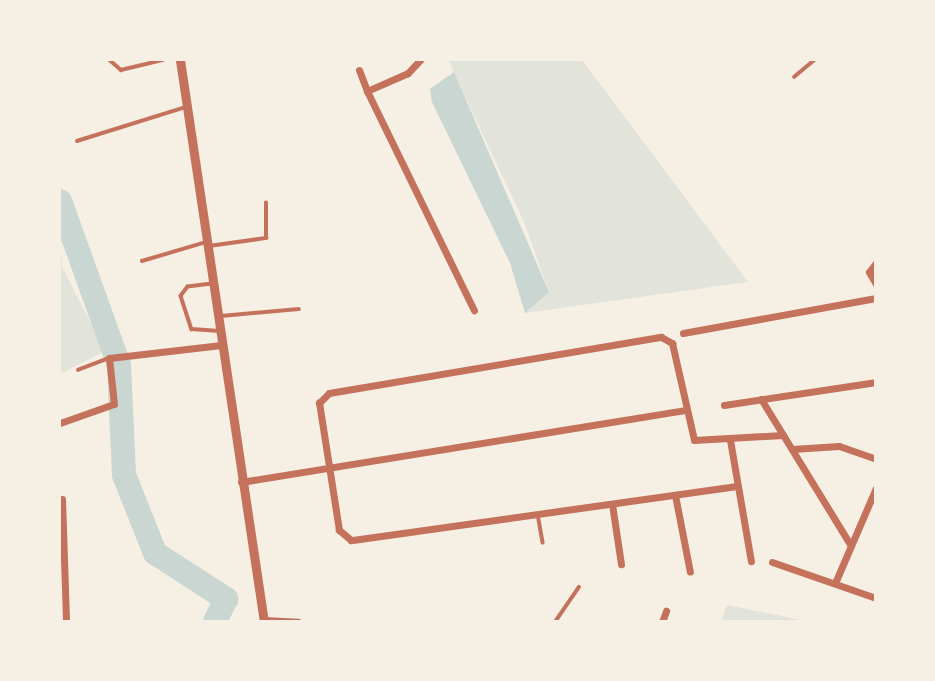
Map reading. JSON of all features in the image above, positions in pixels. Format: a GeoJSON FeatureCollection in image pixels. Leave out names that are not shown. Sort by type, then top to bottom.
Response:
{"type":"FeatureCollection","features":[{"type":"Feature","properties":{"kind":"street"},"geometry":{"type":"LineString","coordinates":[[182,60],[212,284],[264,621],[298,621]]}},
{"type":"Feature","properties":{"kind":"street"},"geometry":{"type":"LineString","coordinates":[[367,91],[408,73],[420,60]]}},
{"type":"Feature","properties":{"kind":"street"},"geometry":{"type":"LineString","coordinates":[[359,70],[474,310]]}},
{"type":"Feature","properties":{"kind":"street"},"geometry":{"type":"LineString","coordinates":[[874,282],[876,263]]}},
{"type":"Feature","properties":{"kind":"street"},"geometry":{"type":"LineString","coordinates":[[683,333],[876,298]]}},
{"type":"Feature","properties":{"kind":"street"},"geometry":{"type":"LineString","coordinates":[[737,486],[351,540],[339,530],[321,395],[661,337],[672,343],[694,440],[783,435]]}},
{"type":"Feature","properties":{"kind":"street"},"geometry":{"type":"LineString","coordinates":[[60,423],[114,404],[109,358],[133,352],[221,345]]}},
{"type":"Feature","properties":{"kind":"street"},"geometry":{"type":"LineString","coordinates":[[724,405],[876,382]]}},
{"type":"Feature","properties":{"kind":"street"},"geometry":{"type":"LineString","coordinates":[[761,399],[851,546]]}},
{"type":"Feature","properties":{"kind":"street"},"geometry":{"type":"LineString","coordinates":[[241,482],[686,410]]}},
{"type":"Feature","properties":{"kind":"street"},"geometry":{"type":"LineString","coordinates":[[730,440],[751,561]]}},
{"type":"Feature","properties":{"kind":"street"},"geometry":{"type":"LineString","coordinates":[[792,449],[839,446],[876,459]]}},
{"type":"Feature","properties":{"kind":"street"},"geometry":{"type":"LineString","coordinates":[[835,583],[876,488]]}},
{"type":"Feature","properties":{"kind":"street"},"geometry":{"type":"LineString","coordinates":[[676,495],[690,572]]}},
{"type":"Feature","properties":{"kind":"street"},"geometry":{"type":"LineString","coordinates":[[62,499],[62,607],[65,621]]}},
{"type":"Feature","properties":{"kind":"street"},"geometry":{"type":"LineString","coordinates":[[612,504],[621,564]]}},
{"type":"Feature","properties":{"kind":"street"},"geometry":{"type":"LineString","coordinates":[[867,507],[876,511]]}},
{"type":"Feature","properties":{"kind":"street"},"geometry":{"type":"LineString","coordinates":[[772,562],[876,598]]}},
{"type":"Feature","properties":{"kind":"street"},"geometry":{"type":"LineString","coordinates":[[662,621],[666,611]]}},
{"type":"Feature","properties":{"kind":"lane"},"geometry":{"type":"LineString","coordinates":[[110,60],[121,70],[163,60]]}},
{"type":"Feature","properties":{"kind":"lane"},"geometry":{"type":"LineString","coordinates":[[794,77],[814,60]]}},
{"type":"Feature","properties":{"kind":"lane"},"geometry":{"type":"LineString","coordinates":[[77,141],[187,107]]}},
{"type":"Feature","properties":{"kind":"lane"},"geometry":{"type":"LineString","coordinates":[[142,261],[207,244],[266,238],[266,203]]}},
{"type":"Feature","properties":{"kind":"lane"},"geometry":{"type":"LineString","coordinates":[[212,284],[188,288],[181,296],[192,329],[219,331]]}},
{"type":"Feature","properties":{"kind":"lane"},"geometry":{"type":"LineString","coordinates":[[217,317],[299,309]]}},
{"type":"Feature","properties":{"kind":"lane"},"geometry":{"type":"LineString","coordinates":[[78,370],[109,358]]}},
{"type":"Feature","properties":{"kind":"lane"},"geometry":{"type":"LineString","coordinates":[[538,514],[543,543]]}},
{"type":"Feature","properties":{"kind":"lane"},"geometry":{"type":"LineString","coordinates":[[555,621],[579,587]]}},
{"type":"Feature","properties":{"kind":"shaded area"},"geometry":{"type":"Polygon","coordinates":[[[448,60],[582,60],[748,282],[525,313],[549,292],[524,222],[448,60]]]}},
{"type":"Feature","properties":{"kind":"shaded area"},"geometry":{"type":"Polygon","coordinates":[[[454,72],[549,292],[525,313],[510,263],[432,102],[430,89],[454,72]]]}},
{"type":"Feature","properties":{"kind":"shaded area"},"geometry":{"type":"Polygon","coordinates":[[[60,230],[62,267],[105,351],[60,374],[60,230]]]}},
{"type":"Feature","properties":{"kind":"shaded area"},"geometry":{"type":"Polygon","coordinates":[[[727,605],[806,621],[721,621],[727,605]]]}},
{"type":"Feature","properties":{"kind":"waterway"},"geometry":{"type":"LineString","coordinates":[[60,201],[119,365],[124,475],[155,553],[226,599],[215,622]]}}]}
